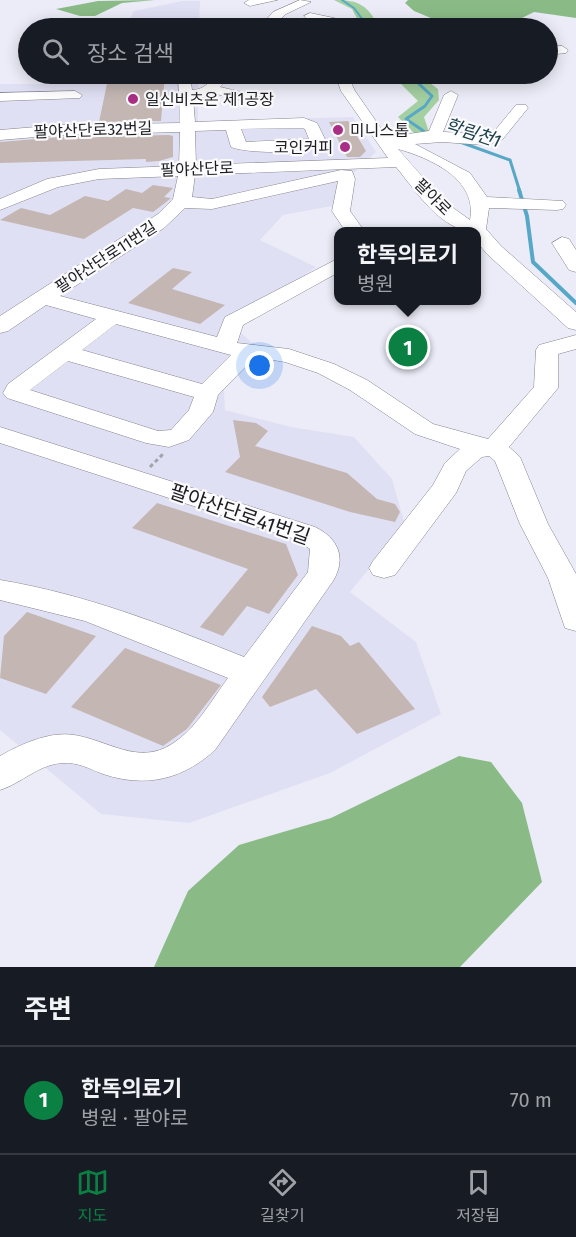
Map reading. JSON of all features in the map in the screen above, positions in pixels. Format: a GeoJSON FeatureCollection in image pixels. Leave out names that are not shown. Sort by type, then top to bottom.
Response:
{"type":"FeatureCollection","features":[{"type":"Feature","properties":{"kind":"street"},"geometry":{"type":"LineString","coordinates":[[250,3],[272,0]]}},
{"type":"Feature","properties":{"kind":"street"},"geometry":{"type":"LineString","coordinates":[[274,18],[284,8],[305,1],[310,16],[320,18]]}},
{"type":"Feature","properties":{"kind":"street"},"geometry":{"type":"LineString","coordinates":[[558,50],[562,50]]}},
{"type":"Feature","properties":{"kind":"street"},"geometry":{"type":"LineString","coordinates":[[184,84],[185,169],[184,195],[180,202],[212,204],[285,188],[341,170],[347,179],[341,211],[353,227]]}},
{"type":"Feature","properties":{"kind":"street"},"geometry":{"type":"LineString","coordinates":[[185,94],[203,94],[217,84]]}},
{"type":"Feature","properties":{"kind":"street","name":"팔야로"},"geometry":{"type":"LineString","coordinates":[[345,84],[399,162],[439,206],[456,220],[471,227]]}},
{"type":"Feature","properties":{"kind":"street"},"geometry":{"type":"LineString","coordinates":[[0,97],[77,89],[66,130]]}},
{"type":"Feature","properties":{"kind":"street"},"geometry":{"type":"LineString","coordinates":[[212,89],[254,99]]}},
{"type":"Feature","properties":{"kind":"street"},"geometry":{"type":"LineString","coordinates":[[433,137],[451,95]]}},
{"type":"Feature","properties":{"kind":"street"},"geometry":{"type":"LineString","coordinates":[[383,142],[433,137],[485,140],[497,137],[521,108]]}},
{"type":"Feature","properties":{"kind":"street","name":"팔야산단로32번길"},"geometry":{"type":"LineString","coordinates":[[0,135],[66,130],[186,127],[233,125],[307,123],[312,126],[318,141],[308,145],[244,147],[237,144],[233,125]]}},
{"type":"Feature","properties":{"kind":"street"},"geometry":{"type":"LineString","coordinates":[[383,142],[407,146],[452,167],[475,186],[482,216],[478,227]]}},
{"type":"Feature","properties":{"kind":"street","name":"팔야산단로"},"geometry":{"type":"LineString","coordinates":[[0,205],[36,188],[74,178],[128,171],[276,167],[341,170],[399,162]]}},
{"type":"Feature","properties":{"kind":"street"},"geometry":{"type":"LineString","coordinates":[[276,167],[285,188]]}},
{"type":"Feature","properties":{"kind":"street","name":"팔야산단로11번길"},"geometry":{"type":"LineString","coordinates":[[0,326],[157,224],[180,202]]}},
{"type":"Feature","properties":{"kind":"street"},"geometry":{"type":"LineString","coordinates":[[480,202],[551,205]]}},
{"type":"Feature","properties":{"kind":"street","name":"팔야로"},"geometry":{"type":"LineString","coordinates":[[481,235],[494,250],[576,323]]}},
{"type":"Feature","properties":{"kind":"street"},"geometry":{"type":"LineString","coordinates":[[562,243],[576,266]]}},
{"type":"Feature","properties":{"kind":"street"},"geometry":{"type":"LineString","coordinates":[[112,317],[66,354],[16,389],[15,393],[155,438],[169,440],[180,435],[201,412],[207,393],[236,349],[232,322],[262,303],[334,267]]}},
{"type":"Feature","properties":{"kind":"street"},"geometry":{"type":"LineString","coordinates":[[43,298],[236,349],[277,352],[299,358],[350,380],[417,426],[494,448],[507,457],[534,524],[563,578],[576,620]]}},
{"type":"Feature","properties":{"kind":"street"},"geometry":{"type":"LineString","coordinates":[[384,568],[446,487],[454,469],[463,459],[475,450],[494,448],[546,388],[547,350],[576,342]]}},
{"type":"Feature","properties":{"kind":"street"},"geometry":{"type":"LineString","coordinates":[[66,354],[207,393]]}},
{"type":"Feature","properties":{"kind":"street","name":"팔야산단로41번길"},"geometry":{"type":"LineString","coordinates":[[5,442],[138,478],[305,532],[323,546],[327,558],[322,574],[249,673]]}},
{"type":"Feature","properties":{"kind":"street"},"geometry":{"type":"LineString","coordinates":[[0,590],[69,604],[119,620],[249,673],[202,740],[184,756],[169,764],[138,767],[122,765],[89,752],[54,750],[38,754],[0,775]]}},
{"type":"Feature","properties":{"kind":"path"},"geometry":{"type":"LineString","coordinates":[[138,478],[166,451],[169,440]]}},
{"type":"Feature","properties":{"kind":"shaded area"},"geometry":{"type":"Polygon","coordinates":[[[182,1],[200,1],[199,18],[131,18],[134,11],[182,1]]]}},
{"type":"Feature","properties":{"kind":"shaded area"},"geometry":{"type":"Polygon","coordinates":[[[0,84],[198,84],[198,121],[353,117],[376,152],[344,182],[332,206],[283,215],[260,240],[316,267],[233,326],[259,349],[224,390],[225,410],[291,427],[354,437],[392,479],[405,525],[350,592],[416,642],[441,714],[330,773],[189,823],[101,814],[0,730],[0,84]]]}},
{"type":"Feature","properties":{"kind":"green space"},"geometry":{"type":"Polygon","coordinates":[[[155,0],[122,3],[95,16],[80,16],[56,9],[98,1],[155,0]]]}},
{"type":"Feature","properties":{"kind":"green space"},"geometry":{"type":"Polygon","coordinates":[[[334,0],[350,1],[362,5],[374,18],[357,18],[352,9],[334,0]]]}},
{"type":"Feature","properties":{"kind":"green space"},"geometry":{"type":"Polygon","coordinates":[[[408,0],[576,0],[576,18],[534,12],[522,18],[431,18],[414,11],[405,3],[408,0]]]}},
{"type":"Feature","properties":{"kind":"green space"},"geometry":{"type":"Polygon","coordinates":[[[401,84],[431,84],[438,89],[439,100],[424,117],[429,132],[417,136],[398,117],[418,101],[401,84]]]}},
{"type":"Feature","properties":{"kind":"green space"},"geometry":{"type":"Polygon","coordinates":[[[459,756],[491,762],[522,803],[542,882],[460,967],[154,967],[188,891],[239,845],[331,818],[459,756]]]}},
{"type":"Feature","properties":{"kind":"building","name":"일신비츠온 제1공장"},"geometry":{"type":"Polygon","coordinates":[[[107,84],[164,84],[161,121],[99,122],[107,84]]]}},
{"type":"Feature","properties":{"kind":"building"},"geometry":{"type":"Polygon","coordinates":[[[348,121],[366,151],[360,157],[347,157],[329,122],[348,121]]]}},
{"type":"Feature","properties":{"kind":"building"},"geometry":{"type":"Polygon","coordinates":[[[173,136],[173,157],[159,161],[146,162],[146,159],[0,163],[0,142],[60,137],[173,136]]]}},
{"type":"Feature","properties":{"kind":"building"},"geometry":{"type":"Polygon","coordinates":[[[153,185],[173,188],[164,197],[171,198],[153,212],[133,208],[84,239],[0,220],[21,208],[50,215],[85,196],[108,201],[126,189],[142,193],[153,185]]]}},
{"type":"Feature","properties":{"kind":"building"},"geometry":{"type":"Polygon","coordinates":[[[173,268],[192,272],[172,289],[225,305],[200,324],[128,303],[173,268]]]}},
{"type":"Feature","properties":{"kind":"building"},"geometry":{"type":"Polygon","coordinates":[[[233,420],[256,423],[268,431],[255,446],[347,473],[377,499],[395,504],[400,512],[395,522],[350,512],[225,472],[240,457],[233,420]]]}},
{"type":"Feature","properties":{"kind":"building"},"geometry":{"type":"Polygon","coordinates":[[[157,503],[286,544],[298,575],[269,614],[247,606],[223,636],[200,627],[248,569],[132,528],[157,503]]]}},
{"type":"Feature","properties":{"kind":"building"},"geometry":{"type":"Polygon","coordinates":[[[27,612],[96,636],[46,694],[0,678],[4,636],[27,612]]]}},
{"type":"Feature","properties":{"kind":"building"},"geometry":{"type":"Polygon","coordinates":[[[312,626],[341,636],[350,646],[359,642],[415,709],[357,734],[316,689],[270,707],[262,697],[312,626]]]}},
{"type":"Feature","properties":{"kind":"building"},"geometry":{"type":"Polygon","coordinates":[[[125,648],[221,685],[187,729],[163,746],[71,707],[125,648]]]}},
{"type":"Feature","properties":{"kind":"waterway","name":"학림천1"},"geometry":{"type":"LineString","coordinates":[[342,0],[354,8],[362,18]]}},
{"type":"Feature","properties":{"kind":"waterway","name":"학림천1"},"geometry":{"type":"LineString","coordinates":[[419,84],[432,96],[425,106],[406,119],[428,134]]}},
{"type":"Feature","properties":{"kind":"waterway","name":"학림천1"},"geometry":{"type":"LineString","coordinates":[[460,142],[510,160],[520,192]]}},
{"type":"Feature","properties":{"kind":"waterway","name":"학림천1"},"geometry":{"type":"LineString","coordinates":[[519,190],[527,216],[533,262],[576,303]]}},
{"type":"Feature","properties":{"kind":"place","name":"일신비츠온 제1공장"},"geometry":{"type":"Point","coordinates":[133,99]}},
{"type":"Feature","properties":{"kind":"place","name":"미니스톱"},"geometry":{"type":"Point","coordinates":[338,130]}},
{"type":"Feature","properties":{"kind":"place","name":"코인커피"},"geometry":{"type":"Point","coordinates":[345,147]}},
{"type":"Feature","properties":{"kind":"place","name":"한독의료기"},"geometry":{"type":"Point","coordinates":[408,347]}}]}
